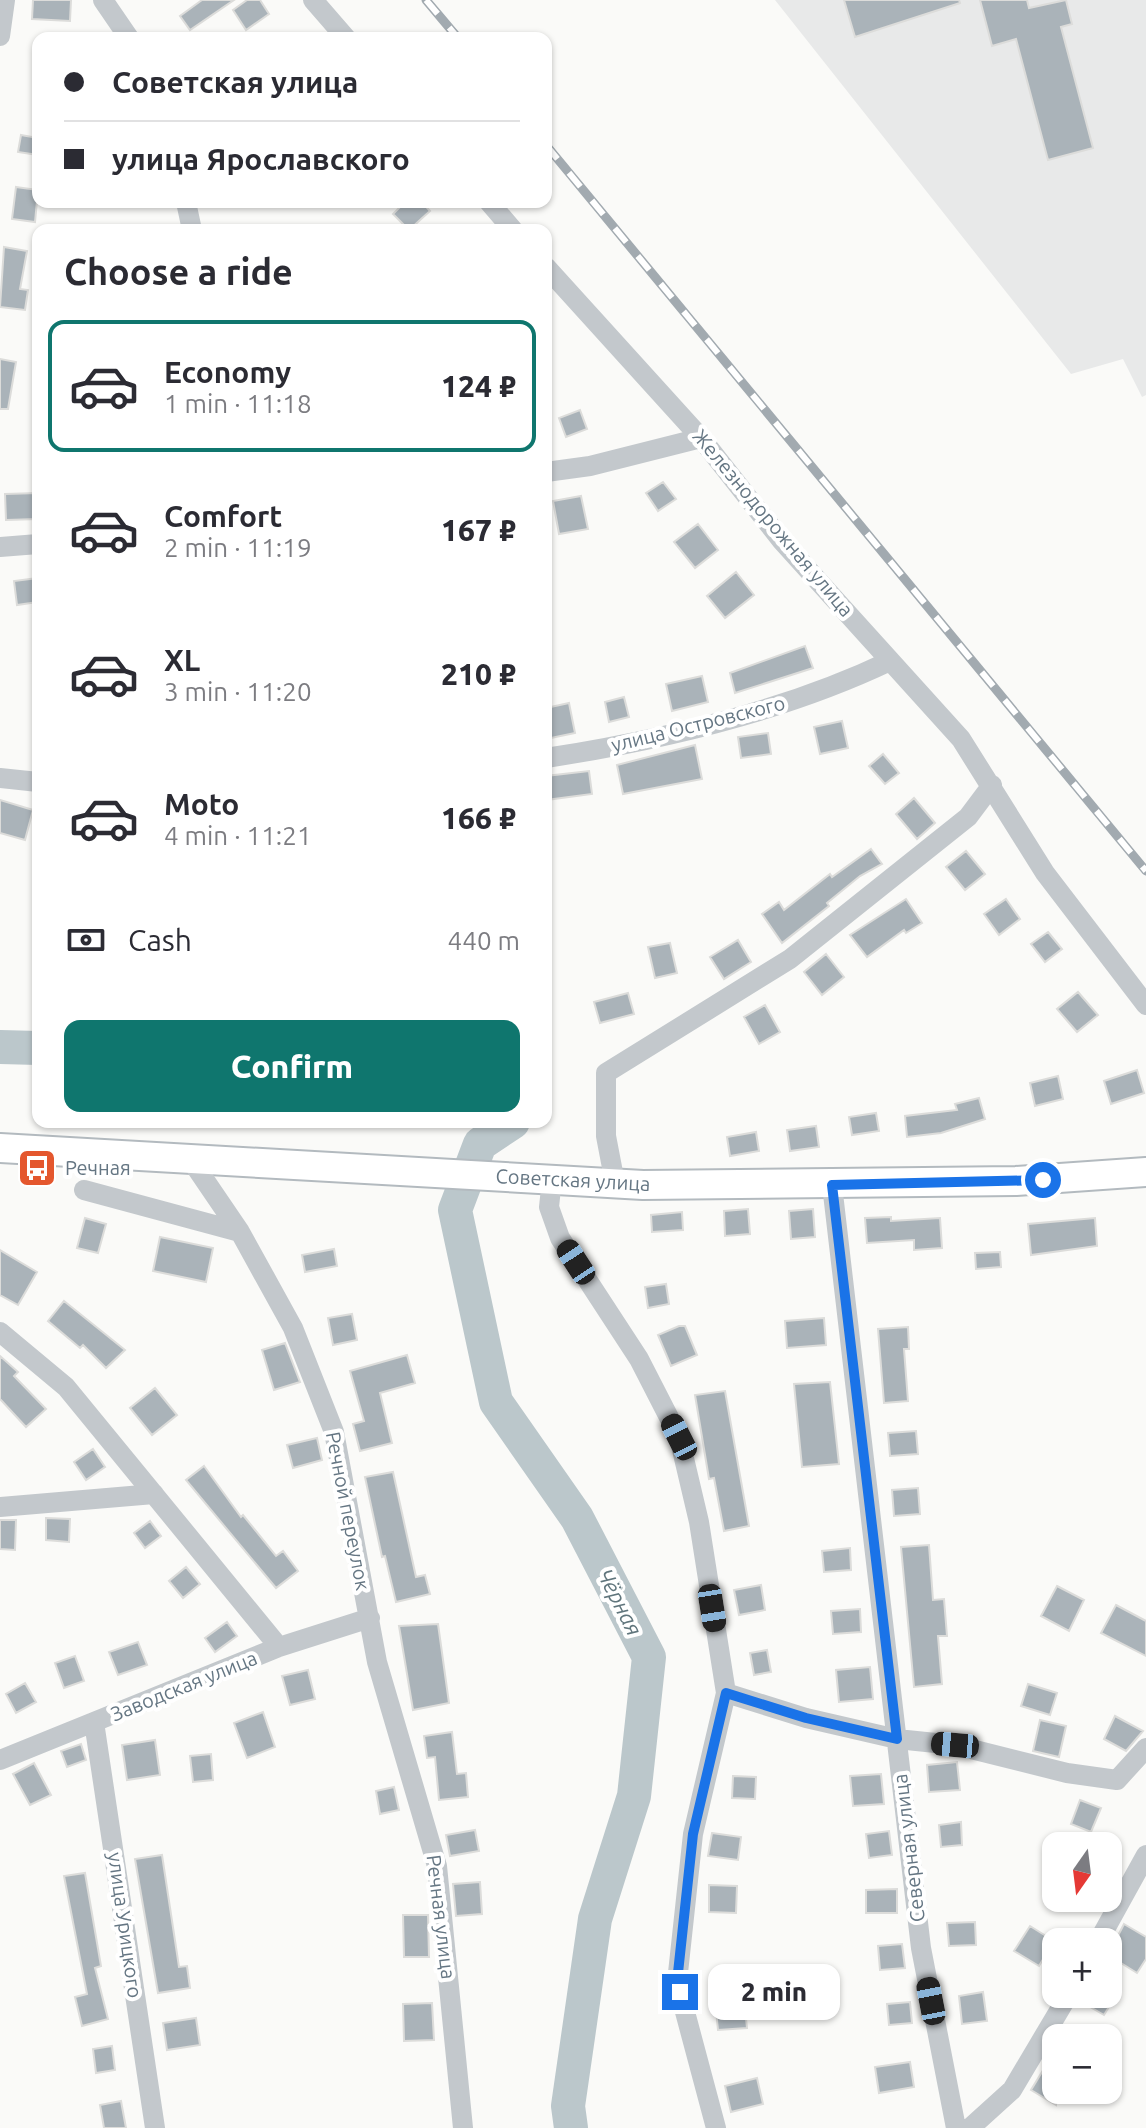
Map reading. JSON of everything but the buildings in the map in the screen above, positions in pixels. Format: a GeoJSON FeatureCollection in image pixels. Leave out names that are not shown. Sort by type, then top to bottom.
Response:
{"type":"FeatureCollection","features":[{"type":"Feature","properties":{"kind":"main road","name":"Советская улица"},"geometry":{"type":"LineString","coordinates":[[0,1148],[615,1183],[832,1185],[1084,1178],[1146,1172]]}},
{"type":"Feature","properties":{"kind":"street"},"geometry":{"type":"LineString","coordinates":[[0,36],[5,0]]}},
{"type":"Feature","properties":{"kind":"street"},"geometry":{"type":"LineString","coordinates":[[103,0],[125,32]]}},
{"type":"Feature","properties":{"kind":"street"},"geometry":{"type":"LineString","coordinates":[[313,0],[341,32]]}},
{"type":"Feature","properties":{"kind":"street"},"geometry":{"type":"LineString","coordinates":[[494,208],[508,224]]}},
{"type":"Feature","properties":{"kind":"street","name":"Железнодорожная улица"},"geometry":{"type":"LineString","coordinates":[[552,274],[701,438],[782,541],[961,739],[1045,873],[1146,1005]]}},
{"type":"Feature","properties":{"kind":"street"},"geometry":{"type":"LineString","coordinates":[[552,471],[590,466],[701,438]]}},
{"type":"Feature","properties":{"kind":"street"},"geometry":{"type":"LineString","coordinates":[[0,547],[32,544]]}},
{"type":"Feature","properties":{"kind":"street","name":"улица Островского"},"geometry":{"type":"LineString","coordinates":[[552,757],[758,712],[851,679],[890,661]]}},
{"type":"Feature","properties":{"kind":"street"},"geometry":{"type":"LineString","coordinates":[[0,778],[32,781]]}},
{"type":"Feature","properties":{"kind":"street"},"geometry":{"type":"LineString","coordinates":[[615,1183],[606,1136],[606,1073],[790,959],[968,817],[992,785]]}},
{"type":"Feature","properties":{"kind":"street","name":"Речной переулок"},"geometry":{"type":"LineString","coordinates":[[191,1160],[240,1232],[293,1328],[334,1432],[370,1618]]}},
{"type":"Feature","properties":{"kind":"street"},"geometry":{"type":"LineString","coordinates":[[552,1179],[549,1207],[560,1238],[639,1359],[679,1437],[699,1522],[726,1693],[693,1834],[677,1982],[716,2128]]}},
{"type":"Feature","properties":{"kind":"street","name":"Северная улица"},"geometry":{"type":"LineString","coordinates":[[832,1185],[921,1948],[956,2128]]}},
{"type":"Feature","properties":{"kind":"street"},"geometry":{"type":"LineString","coordinates":[[84,1190],[240,1232]]}},
{"type":"Feature","properties":{"kind":"street"},"geometry":{"type":"LineString","coordinates":[[0,1332],[66,1387],[279,1647]]}},
{"type":"Feature","properties":{"kind":"street"},"geometry":{"type":"LineString","coordinates":[[0,1507],[154,1494]]}},
{"type":"Feature","properties":{"kind":"street","name":"Заводская улица"},"geometry":{"type":"LineString","coordinates":[[0,1760],[279,1647],[370,1618]]}},
{"type":"Feature","properties":{"kind":"street","name":"Речная улица"},"geometry":{"type":"LineString","coordinates":[[370,1618],[377,1662],[437,1866],[463,2128]]}},
{"type":"Feature","properties":{"kind":"street"},"geometry":{"type":"LineString","coordinates":[[726,1693],[806,1718],[897,1739],[955,1745],[1067,1773],[1117,1780],[1146,1748]]}},
{"type":"Feature","properties":{"kind":"street","name":"улица Урицкого"},"geometry":{"type":"LineString","coordinates":[[94,1722],[155,2128]]}},
{"type":"Feature","properties":{"kind":"street"},"geometry":{"type":"LineString","coordinates":[[1106,1928],[1146,1855]]}},
{"type":"Feature","properties":{"kind":"street"},"geometry":{"type":"LineString","coordinates":[[970,2128],[1012,2090],[1061,2008]]}},
{"type":"Feature","properties":{"kind":"shaded area"},"geometry":{"type":"Polygon","coordinates":[[[775,0],[1146,0],[1146,395],[1142,397],[1123,359],[1071,374],[775,0]]]}},
{"type":"Feature","properties":{"kind":"waterway","name":"Чёрная"},"geometry":{"type":"LineString","coordinates":[[0,1047],[32,1048]]}},
{"type":"Feature","properties":{"kind":"waterway","name":"Чёрная"},"geometry":{"type":"LineString","coordinates":[[504,1128],[480,1144],[455,1210],[496,1402],[577,1518],[649,1657],[634,1796],[595,1919],[568,2106],[571,2128]]}},
{"type":"Feature","properties":{"kind":"railway"},"geometry":{"type":"LineString","coordinates":[[426,0],[453,32]]}},
{"type":"Feature","properties":{"kind":"railway"},"geometry":{"type":"LineString","coordinates":[[552,152],[1146,871]]}},
{"type":"Feature","properties":{"kind":"place","name":"Речная"},"geometry":{"type":"Point","coordinates":[37,1168]}},
{"type":"Feature","properties":{"kind":"route"},"geometry":{"type":"LineString","coordinates":[[680,1992],[677,1982],[693,1834],[726,1693],[806,1718],[897,1739],[832,1185],[1043,1180]]}}]}
